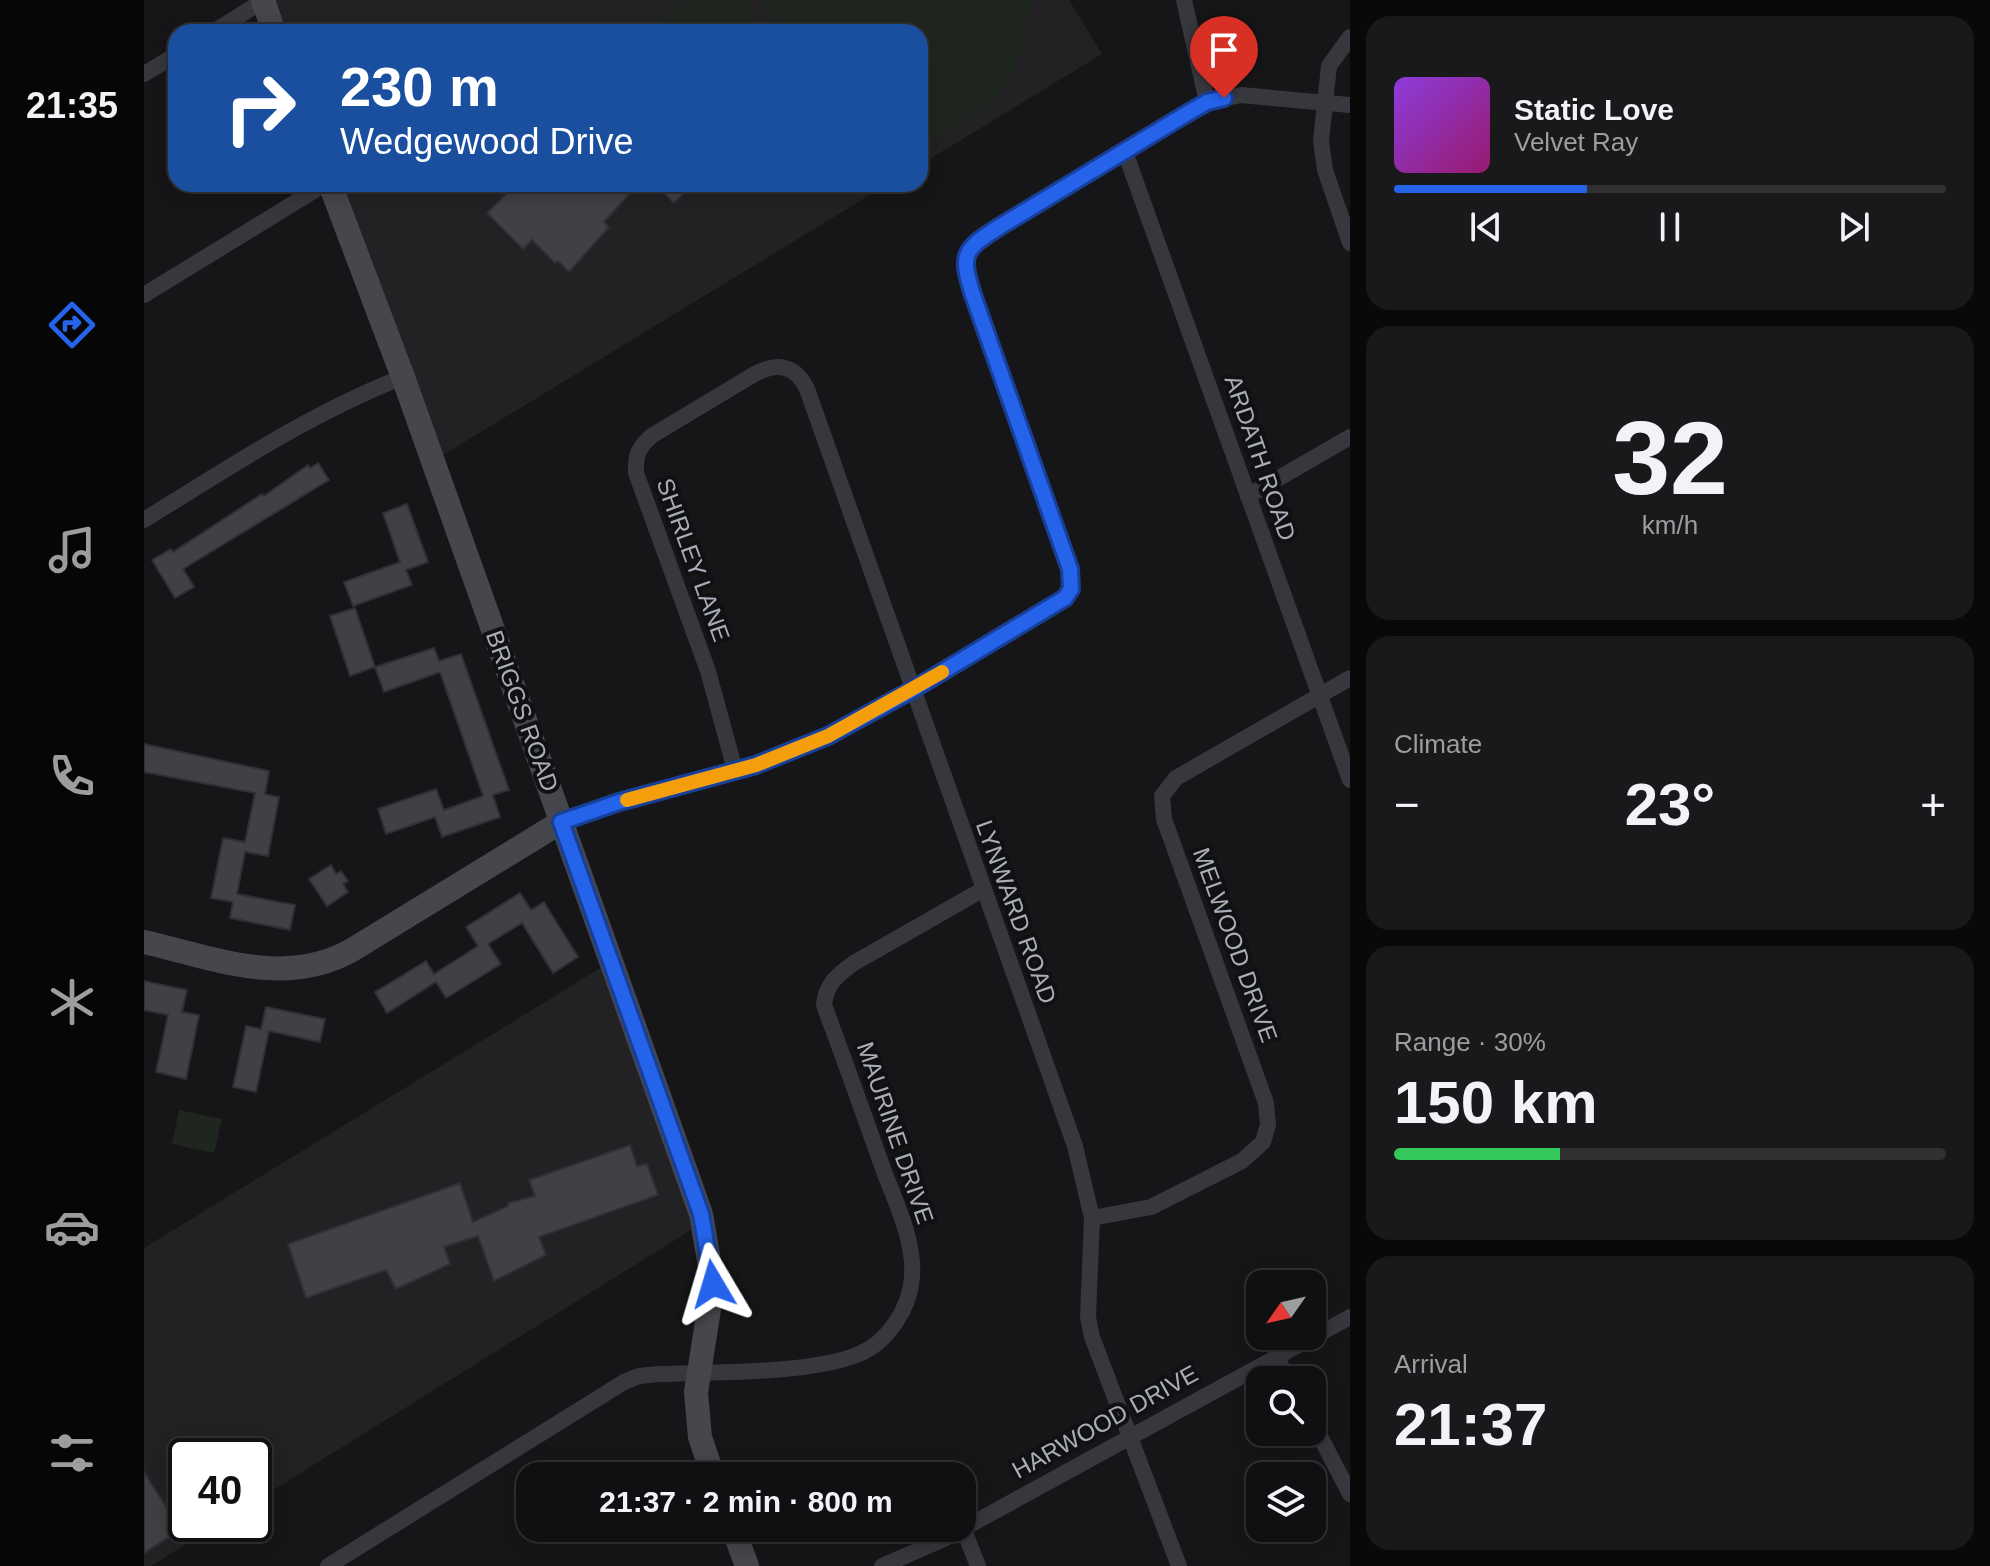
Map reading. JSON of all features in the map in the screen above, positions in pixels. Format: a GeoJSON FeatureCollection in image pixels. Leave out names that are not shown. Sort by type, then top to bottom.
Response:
{"type":"FeatureCollection","features":[{"type":"Feature","properties":{"kind":"street"},"geometry":{"type":"LineString","coordinates":[[226,24],[263,0],[271,24]]}},
{"type":"Feature","properties":{"kind":"street"},"geometry":{"type":"LineString","coordinates":[[1184,0],[1207,102]]}},
{"type":"Feature","properties":{"kind":"street"},"geometry":{"type":"LineString","coordinates":[[1350,37],[1329,66],[1321,141],[1325,170],[1350,243]]}},
{"type":"Feature","properties":{"kind":"street"},"geometry":{"type":"LineString","coordinates":[[144,74],[168,60]]}},
{"type":"Feature","properties":{"kind":"street"},"geometry":{"type":"LineString","coordinates":[[144,942],[252,968],[273,970],[317,965],[352,950],[561,822],[619,802],[735,770],[828,736],[1045,613],[1065,598],[1071,589],[1070,569],[973,295],[964,262],[973,244],[1207,102],[1241,95],[1350,105]]}},
{"type":"Feature","properties":{"kind":"street","name":"ARDATH ROAD"},"geometry":{"type":"LineString","coordinates":[[1125,152],[1350,780]]}},
{"type":"Feature","properties":{"kind":"street"},"geometry":{"type":"LineString","coordinates":[[144,295],[315,192]]}},
{"type":"Feature","properties":{"kind":"street","name":"BRIGGS ROAD"},"geometry":{"type":"LineString","coordinates":[[331,192],[403,377],[706,1233],[713,1284],[696,1392],[700,1437],[708,1462]]}},
{"type":"Feature","properties":{"kind":"street","name":"LYNWARD ROAD"},"geometry":{"type":"LineString","coordinates":[[711,400],[763,369],[774,366],[791,369],[803,381],[1075,1146],[1092,1218],[1088,1317],[1092,1337],[1179,1566]]}},
{"type":"Feature","properties":{"kind":"street"},"geometry":{"type":"LineString","coordinates":[[144,520],[281,436],[361,394],[403,377]]}},
{"type":"Feature","properties":{"kind":"street","name":"SHIRLEY LANE"},"geometry":{"type":"LineString","coordinates":[[711,400],[642,444],[636,465],[716,696],[735,770]]}},
{"type":"Feature","properties":{"kind":"street"},"geometry":{"type":"LineString","coordinates":[[1248,496],[1350,437]]}},
{"type":"Feature","properties":{"kind":"street","name":"MELWOOD DRIVE"},"geometry":{"type":"LineString","coordinates":[[1092,1218],[1151,1207],[1242,1161],[1263,1142],[1268,1125],[1266,1103],[1161,804],[1165,789],[1176,778],[1350,678]]}},
{"type":"Feature","properties":{"kind":"street","name":"MAURINE DRIVE"},"geometry":{"type":"LineString","coordinates":[[328,1566],[624,1382],[639,1376],[840,1361],[863,1353],[882,1338],[897,1320],[913,1275],[905,1228],[824,1005],[826,990],[837,974],[854,963],[982,890]]}},
{"type":"Feature","properties":{"kind":"street","name":"HARWOOD DRIVE"},"geometry":{"type":"LineString","coordinates":[[976,1521],[1350,1317]]}},
{"type":"Feature","properties":{"kind":"street"},"geometry":{"type":"LineString","coordinates":[[1277,1358],[1281,1366]]}},
{"type":"Feature","properties":{"kind":"street"},"geometry":{"type":"LineString","coordinates":[[1325,1446],[1350,1494]]}},
{"type":"Feature","properties":{"kind":"street"},"geometry":{"type":"LineString","coordinates":[[738,1542],[747,1566]]}},
{"type":"Feature","properties":{"kind":"street","name":"HARWOOD DRIVE"},"geometry":{"type":"LineString","coordinates":[[882,1566],[933,1542]]}},
{"type":"Feature","properties":{"kind":"street"},"geometry":{"type":"LineString","coordinates":[[969,1542],[978,1566]]}},
{"type":"Feature","properties":{"kind":"shaded area"},"geometry":{"type":"Polygon","coordinates":[[[273,0],[1069,0],[1102,54],[928,160],[928,24],[281,24],[273,0]]]}},
{"type":"Feature","properties":{"kind":"shaded area"},"geometry":{"type":"Polygon","coordinates":[[[685,0],[746,0],[762,24],[665,24],[660,17],[685,0]]]}},
{"type":"Feature","properties":{"kind":"shaded area"},"geometry":{"type":"Polygon","coordinates":[[[760,0],[1030,0],[1021,54],[1003,90],[995,101],[928,142],[928,24],[776,24],[760,0]]]}},
{"type":"Feature","properties":{"kind":"shaded area"},"geometry":{"type":"Polygon","coordinates":[[[342,192],[875,192],[440,457],[342,192]]]}},
{"type":"Feature","properties":{"kind":"shaded area"},"geometry":{"type":"Polygon","coordinates":[[[602,967],[696,1227],[272,1491],[272,1438],[168,1438],[168,1542],[189,1542],[151,1566],[144,1566],[144,1248],[602,967]]]}},
{"type":"Feature","properties":{"kind":"shaded area"},"geometry":{"type":"Polygon","coordinates":[[[179,1110],[222,1119],[214,1153],[172,1144],[179,1110]]]}},
{"type":"Feature","properties":{"kind":"building"},"geometry":{"type":"Polygon","coordinates":[[[508,192],[632,192],[604,222],[609,227],[569,272],[532,240],[523,249],[487,213],[508,192]]]}},
{"type":"Feature","properties":{"kind":"building"},"geometry":{"type":"Polygon","coordinates":[[[663,192],[685,192],[674,203],[663,192]]]}},
{"type":"Feature","properties":{"kind":"building"},"geometry":{"type":"Polygon","coordinates":[[[318,463],[329,480],[183,569],[194,587],[175,598],[152,560],[171,549],[173,552],[308,465],[310,468],[318,463]]]}},
{"type":"Feature","properties":{"kind":"building"},"geometry":{"type":"Polygon","coordinates":[[[407,504],[428,562],[406,570],[412,585],[353,606],[344,582],[400,562],[383,513],[407,504]]]}},
{"type":"Feature","properties":{"kind":"building"},"geometry":{"type":"Polygon","coordinates":[[[355,608],[375,667],[350,676],[330,616],[355,608]]]}},
{"type":"Feature","properties":{"kind":"building"},"geometry":{"type":"Polygon","coordinates":[[[434,648],[439,661],[461,654],[509,790],[493,795],[500,817],[442,837],[435,817],[386,834],[378,809],[436,789],[444,810],[483,796],[440,672],[384,692],[375,667],[434,648]]]}},
{"type":"Feature","properties":{"kind":"building"},"geometry":{"type":"Polygon","coordinates":[[[144,744],[269,771],[265,794],[279,797],[268,856],[245,852],[237,894],[295,905],[290,930],[230,918],[233,902],[211,898],[223,838],[245,842],[255,793],[144,772],[144,744]]]}},
{"type":"Feature","properties":{"kind":"building"},"geometry":{"type":"Polygon","coordinates":[[[331,865],[336,874],[341,871],[348,881],[343,884],[348,892],[327,906],[309,879],[331,865]]]}},
{"type":"Feature","properties":{"kind":"building"},"geometry":{"type":"Polygon","coordinates":[[[520,893],[531,910],[544,902],[578,957],[553,973],[522,923],[488,944],[501,964],[446,998],[436,982],[387,1013],[375,992],[426,961],[434,974],[478,946],[466,927],[520,893]]]}},
{"type":"Feature","properties":{"kind":"building"},"geometry":{"type":"Polygon","coordinates":[[[144,981],[187,990],[182,1012],[199,1015],[186,1079],[156,1072],[168,1015],[144,1010],[144,981]]]}},
{"type":"Feature","properties":{"kind":"building"},"geometry":{"type":"Polygon","coordinates":[[[266,1007],[325,1019],[320,1042],[269,1031],[256,1092],[233,1087],[246,1026],[261,1029],[266,1007]]]}},
{"type":"Feature","properties":{"kind":"building"},"geometry":{"type":"Polygon","coordinates":[[[630,1145],[637,1166],[647,1164],[658,1195],[539,1237],[546,1255],[494,1281],[478,1236],[444,1247],[450,1264],[396,1289],[386,1270],[306,1298],[288,1244],[460,1183],[473,1222],[508,1206],[508,1203],[535,1196],[529,1180],[630,1145]]]}},
{"type":"Feature","properties":{"kind":"building"},"geometry":{"type":"Polygon","coordinates":[[[144,1472],[168,1510],[168,1538],[144,1553],[144,1472]]]}},
{"type":"Feature","properties":{"kind":"slow traffic"},"geometry":{"type":"LineString","coordinates":[[627,800],[756,765],[828,736],[942,672]]}},
{"type":"Feature","properties":{"kind":"route"},"geometry":{"type":"LineString","coordinates":[[713,1284],[701,1214],[561,822],[619,802],[756,765],[828,736],[1045,613],[1065,598],[1071,589],[1070,569],[973,295],[964,262],[967,252],[973,244],[999,227],[1186,114],[1207,102],[1224,98]]}}]}
